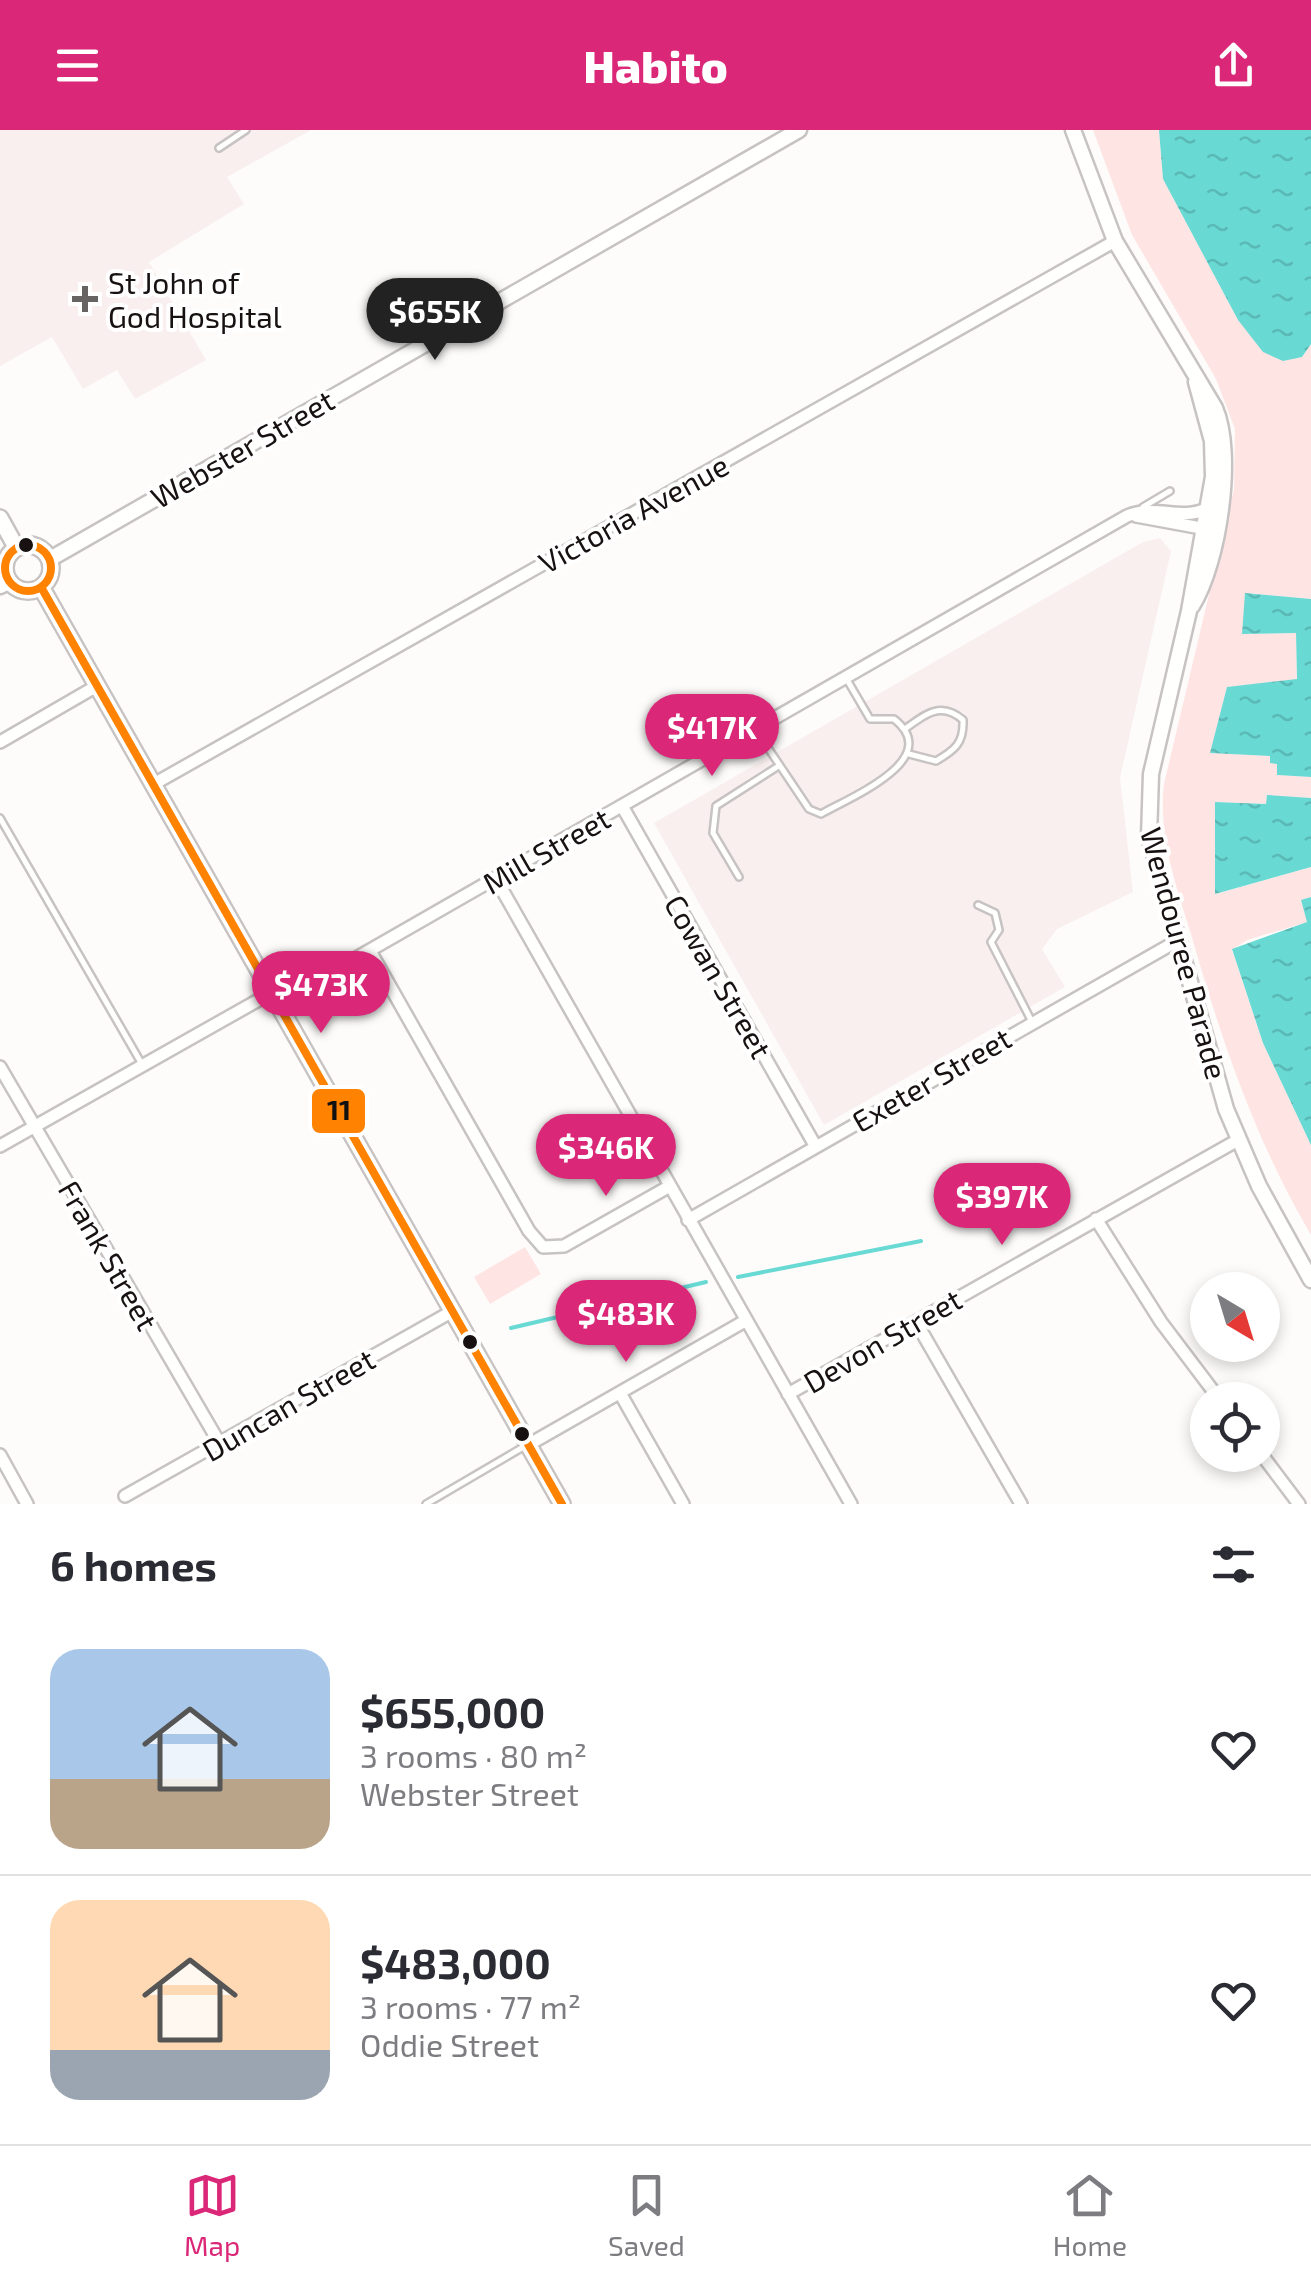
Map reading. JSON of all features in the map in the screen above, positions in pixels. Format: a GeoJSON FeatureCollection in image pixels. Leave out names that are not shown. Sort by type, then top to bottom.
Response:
{"type":"FeatureCollection","features":[{"type":"Feature","properties":{"kind":"main road"},"geometry":{"type":"LineString","coordinates":[[0,518],[16,547]]}},
{"type":"Feature","properties":{"kind":"main road"},"geometry":{"type":"LineString","coordinates":[[16,547],[39,547],[50,559],[50,575],[40,588],[24,591],[4,584],[5,563],[16,547]]}},
{"type":"Feature","properties":{"kind":"main road"},"geometry":{"type":"LineString","coordinates":[[40,588],[562,1504]]}},
{"type":"Feature","properties":{"kind":"street","name":"Webster Street"},"geometry":{"type":"LineString","coordinates":[[50,559],[799,130]]}},
{"type":"Feature","properties":{"kind":"street","name":"Wendouree Parade"},"geometry":{"type":"LineString","coordinates":[[1073,130],[1115,242],[1196,382],[1213,448],[1212,515],[1196,598],[1189,610]]}},
{"type":"Feature","properties":{"kind":"street","name":"Victoria Avenue"},"geometry":{"type":"LineString","coordinates":[[152,785],[1115,242]]}},
{"type":"Feature","properties":{"kind":"street","name":"Mill Street"},"geometry":{"type":"LineString","coordinates":[[0,1146],[143,1066],[370,951],[1127,516],[1152,508],[1212,515]]}},
{"type":"Feature","properties":{"kind":"street"},"geometry":{"type":"LineString","coordinates":[[1127,516],[1201,528],[1212,515]]}},
{"type":"Feature","properties":{"kind":"street","name":"Wendouree Parade"},"geometry":{"type":"LineString","coordinates":[[1201,528],[1189,610],[1147,808],[1152,853],[1238,1140],[1311,1280]]}},
{"type":"Feature","properties":{"kind":"street"},"geometry":{"type":"LineString","coordinates":[[0,742],[95,687]]}},
{"type":"Feature","properties":{"kind":"street","name":"Cowan Street"},"geometry":{"type":"LineString","coordinates":[[622,806],[816,1147]]}},
{"type":"Feature","properties":{"kind":"street"},"geometry":{"type":"LineString","coordinates":[[496,879],[851,1504]]}},
{"type":"Feature","properties":{"kind":"street","name":"Exeter Street"},"geometry":{"type":"LineString","coordinates":[[688,1220],[1031,1020],[1176,941]]}},
{"type":"Feature","properties":{"kind":"street"},"geometry":{"type":"LineString","coordinates":[[370,951],[529,1231],[546,1248],[564,1246],[670,1186]]}},
{"type":"Feature","properties":{"kind":"street","name":"Frank Street"},"geometry":{"type":"LineString","coordinates":[[0,1066],[220,1444]]}},
{"type":"Feature","properties":{"kind":"street","name":"Devon Street"},"geometry":{"type":"LineString","coordinates":[[788,1394],[1238,1140]]}},
{"type":"Feature","properties":{"kind":"street"},"geometry":{"type":"LineString","coordinates":[[1096,1219],[1160,1322],[1206,1382]]}},
{"type":"Feature","properties":{"kind":"street","name":"Duncan Street"},"geometry":{"type":"LineString","coordinates":[[125,1496],[451,1312]]}},
{"type":"Feature","properties":{"kind":"street"},"geometry":{"type":"LineString","coordinates":[[528,1445],[745,1321]]}},
{"type":"Feature","properties":{"kind":"street"},"geometry":{"type":"LineString","coordinates":[[916,1322],[1021,1504]]}},
{"type":"Feature","properties":{"kind":"street"},"geometry":{"type":"LineString","coordinates":[[620,1393],[683,1504]]}},
{"type":"Feature","properties":{"kind":"street"},"geometry":{"type":"LineString","coordinates":[[0,1455],[28,1504]]}},
{"type":"Feature","properties":{"kind":"street"},"geometry":{"type":"LineString","coordinates":[[1275,1472],[1299,1504]]}},
{"type":"Feature","properties":{"kind":"lane"},"geometry":{"type":"LineString","coordinates":[[219,148],[246,130]]}},
{"type":"Feature","properties":{"kind":"lane"},"geometry":{"type":"LineString","coordinates":[[1127,516],[1170,492]]}},
{"type":"Feature","properties":{"kind":"lane"},"geometry":{"type":"LineString","coordinates":[[846,678],[870,719],[894,718],[905,729],[909,754]]}},
{"type":"Feature","properties":{"kind":"lane"},"geometry":{"type":"LineString","coordinates":[[905,729],[939,709],[951,709],[963,720],[964,734],[956,749],[936,761],[909,754]]}},
{"type":"Feature","properties":{"kind":"lane"},"geometry":{"type":"LineString","coordinates":[[756,730],[801,803],[821,814],[888,773],[909,754]]}},
{"type":"Feature","properties":{"kind":"lane"},"geometry":{"type":"LineString","coordinates":[[739,877],[713,833],[716,806],[777,767]]}},
{"type":"Feature","properties":{"kind":"lane"},"geometry":{"type":"LineString","coordinates":[[0,818],[143,1066]]}},
{"type":"Feature","properties":{"kind":"lane"},"geometry":{"type":"LineString","coordinates":[[978,906],[995,913],[999,930],[990,942],[1031,1020]]}},
{"type":"Feature","properties":{"kind":"lane"},"geometry":{"type":"LineString","coordinates":[[427,1503],[528,1445]]}},
{"type":"Feature","properties":{"kind":"shaded area","name":"St John of God Hospital"},"geometry":{"type":"Polygon","coordinates":[[[0,130],[311,130],[227,177],[244,204],[149,262],[206,360],[135,399],[117,370],[83,389],[52,337],[0,366],[0,130]]]}},
{"type":"Feature","properties":{"kind":"shaded area"},"geometry":{"type":"Polygon","coordinates":[[[1093,130],[1159,130],[1163,179],[1238,320],[1302,357],[1311,344],[1311,599],[1246,593],[1243,634],[1296,633],[1297,680],[1227,687],[1211,753],[1270,756],[1277,764],[1277,775],[1311,777],[1311,798],[1268,796],[1267,804],[1215,802],[1216,894],[1311,867],[1311,897],[1301,901],[1308,922],[1247,940],[1232,950],[1263,1043],[1311,1145],[1311,1235],[1256,1126],[1227,1050],[1174,879],[1164,822],[1164,784],[1234,489],[1235,429],[1216,379],[1132,235],[1093,130]]]}},
{"type":"Feature","properties":{"kind":"shaded area"},"geometry":{"type":"Polygon","coordinates":[[[1160,538],[1171,551],[1120,778],[1133,892],[1057,929],[1042,949],[1065,987],[824,1125],[654,823],[1143,542],[1160,538]]]}},
{"type":"Feature","properties":{"kind":"shaded area"},"geometry":{"type":"Polygon","coordinates":[[[525,1247],[541,1274],[490,1304],[474,1277],[525,1247]]]}},
{"type":"Feature","properties":{"kind":"water"},"geometry":{"type":"Polygon","coordinates":[[[1159,130],[1311,130],[1311,344],[1302,357],[1283,361],[1263,352],[1238,320],[1163,179],[1159,130]]]}},
{"type":"Feature","properties":{"kind":"water"},"geometry":{"type":"Polygon","coordinates":[[[1245,593],[1311,599],[1311,777],[1277,775],[1277,764],[1270,763],[1270,756],[1210,753],[1227,687],[1297,679],[1296,633],[1242,634],[1245,593]]]}},
{"type":"Feature","properties":{"kind":"water"},"geometry":{"type":"Polygon","coordinates":[[[1267,795],[1311,798],[1311,867],[1215,894],[1215,802],[1266,804],[1267,795]]]}},
{"type":"Feature","properties":{"kind":"water"},"geometry":{"type":"Polygon","coordinates":[[[1311,897],[1311,1145],[1263,1043],[1232,949],[1307,922],[1301,900],[1311,897]]]}},
{"type":"Feature","properties":{"kind":"waterway"},"geometry":{"type":"LineString","coordinates":[[738,1277],[921,1241]]}},
{"type":"Feature","properties":{"kind":"waterway"},"geometry":{"type":"LineString","coordinates":[[511,1328],[706,1282]]}},
{"type":"Feature","properties":{"kind":"transit line","name":"11"},"geometry":{"type":"LineString","coordinates":[[28,545],[44,552],[51,568],[44,584],[28,591],[12,584],[5,568],[12,552],[28,545]]}},
{"type":"Feature","properties":{"kind":"transit line","name":"11"},"geometry":{"type":"LineString","coordinates":[[41,587],[562,1504]]}},
{"type":"Feature","properties":{"kind":"place","name":"St John of God Hospital"},"geometry":{"type":"Point","coordinates":[85,299]}}]}
